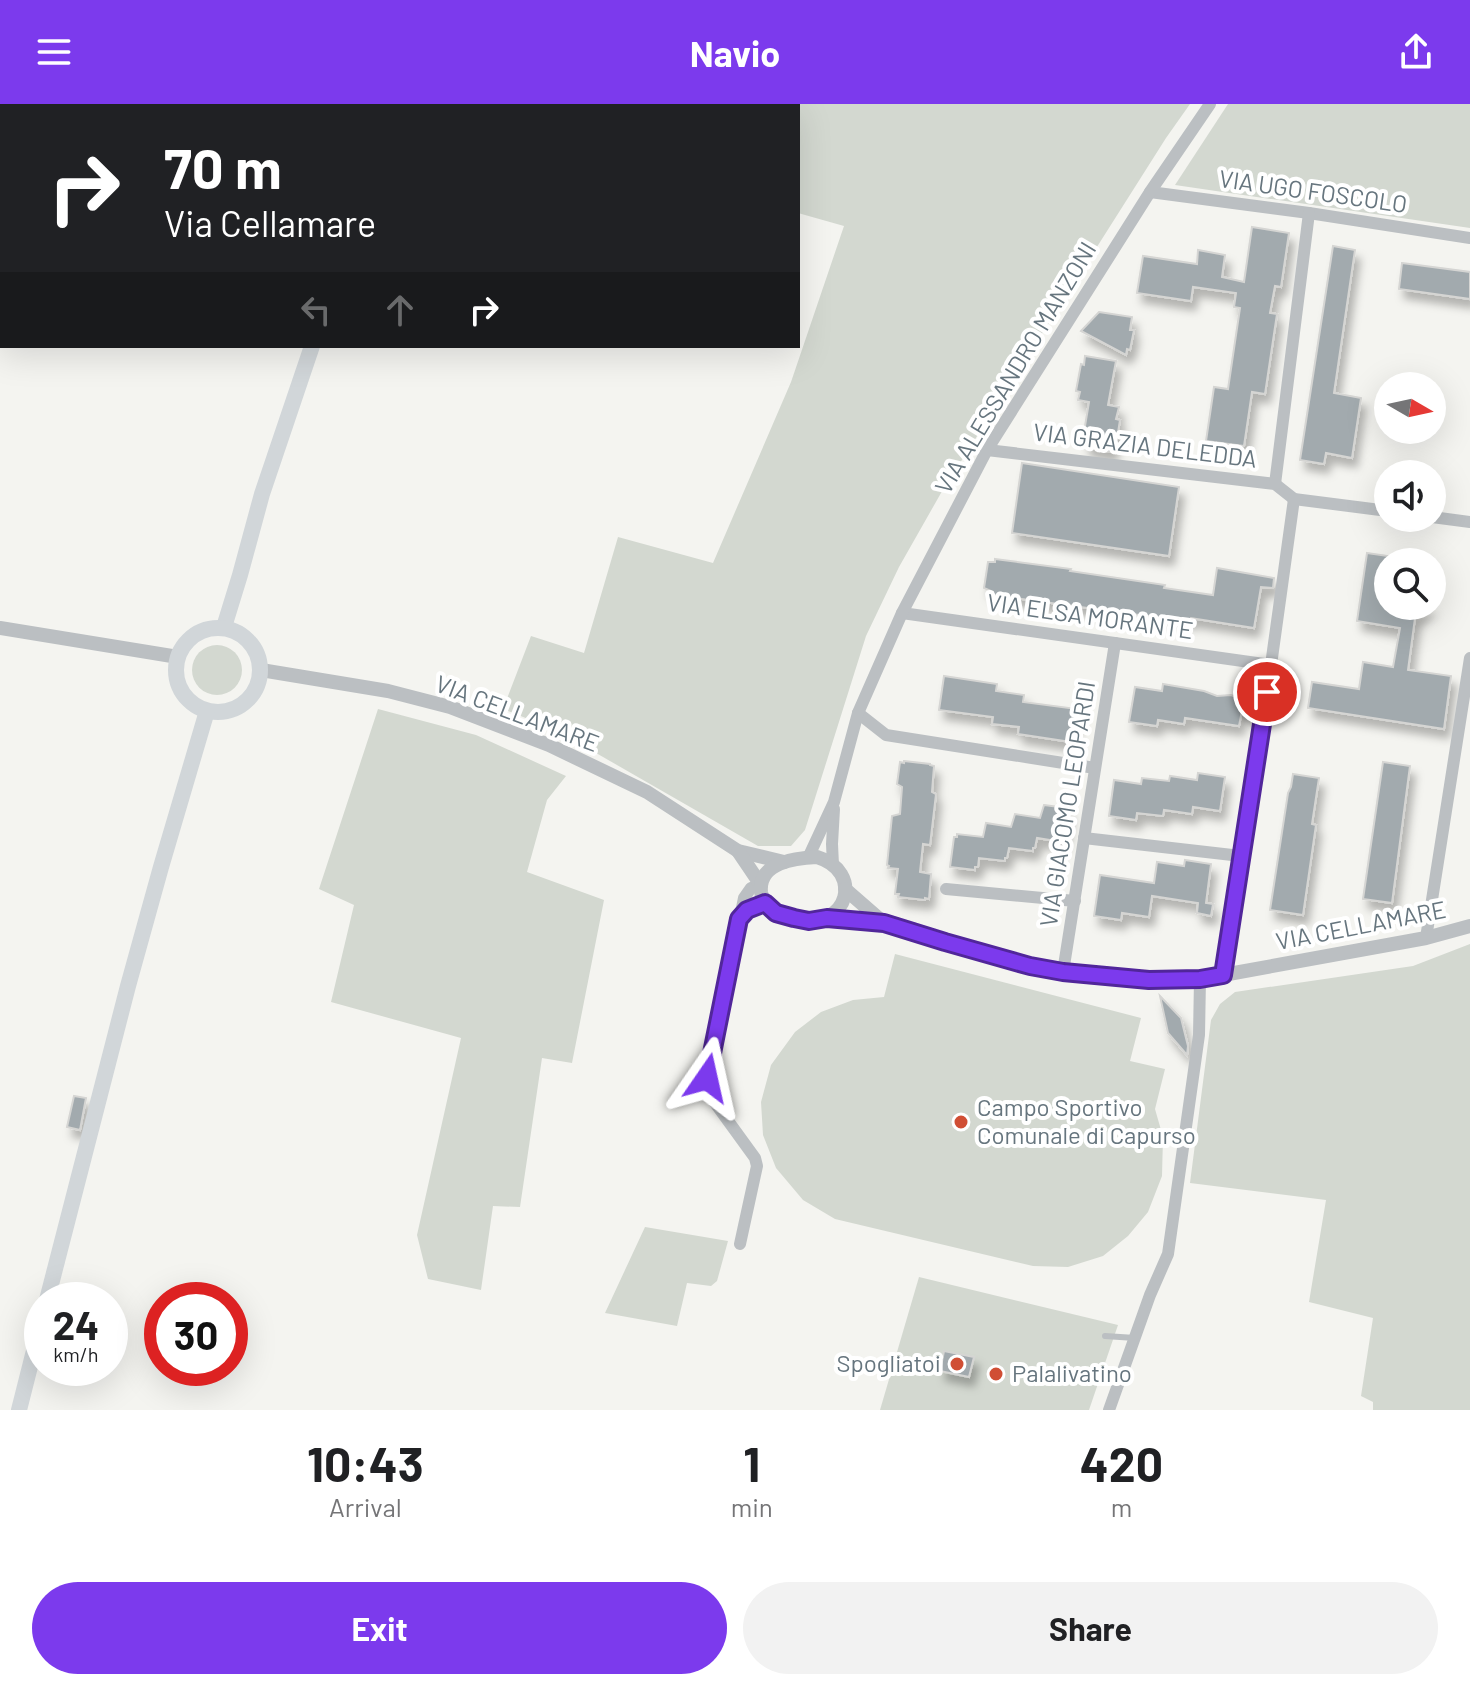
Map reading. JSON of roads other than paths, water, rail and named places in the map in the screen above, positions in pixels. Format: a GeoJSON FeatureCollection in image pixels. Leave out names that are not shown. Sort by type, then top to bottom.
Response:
{"type":"FeatureCollection","features":[{"type":"Feature","properties":{"kind":"main road"},"geometry":{"type":"LineString","coordinates":[[224,627],[266,482],[311,348]]}},
{"type":"Feature","properties":{"kind":"main road"},"geometry":{"type":"LineString","coordinates":[[224,627],[251,642],[261,670],[256,689],[244,704],[226,711],[207,711],[190,701],[181,690],[177,677],[178,657],[194,635],[206,629],[224,627]]}},
{"type":"Feature","properties":{"kind":"main road"},"geometry":{"type":"LineString","coordinates":[[52,1282],[128,986],[207,711]]}},
{"type":"Feature","properties":{"kind":"main road"},"geometry":{"type":"LineString","coordinates":[[19,1410],[25,1386]]}},
{"type":"Feature","properties":{"kind":"street","name":"VIA ALESSANDRO MANZONI"},"geometry":{"type":"LineString","coordinates":[[808,858],[834,802],[858,713],[902,613],[987,450],[1150,192],[1210,104]]}},
{"type":"Feature","properties":{"kind":"street","name":"VIA UGO FOSCOLO"},"geometry":{"type":"LineString","coordinates":[[1150,192],[1470,238]]}},
{"type":"Feature","properties":{"kind":"street"},"geometry":{"type":"LineString","coordinates":[[1275,484],[1309,213]]}},
{"type":"Feature","properties":{"kind":"street","name":"VIA GRAZIA DELEDDA"},"geometry":{"type":"LineString","coordinates":[[987,450],[1275,484],[1294,499]]}},
{"type":"Feature","properties":{"kind":"street"},"geometry":{"type":"LineString","coordinates":[[1223,975],[1294,499],[1374,509]]}},
{"type":"Feature","properties":{"kind":"street"},"geometry":{"type":"LineString","coordinates":[[1446,519],[1470,522]]}},
{"type":"Feature","properties":{"kind":"street","name":"VIA ELSA MORANTE"},"geometry":{"type":"LineString","coordinates":[[902,613],[1271,665]]}},
{"type":"Feature","properties":{"kind":"street"},"geometry":{"type":"LineString","coordinates":[[0,628],[178,657]]}},
{"type":"Feature","properties":{"kind":"street","name":"VIA GIACOMO LEOPARDI"},"geometry":{"type":"LineString","coordinates":[[1063,972],[1115,643]]}},
{"type":"Feature","properties":{"kind":"street"},"geometry":{"type":"LineString","coordinates":[[1426,938],[1470,658]]}},
{"type":"Feature","properties":{"kind":"street","name":"VIA CELLAMARE"},"geometry":{"type":"LineString","coordinates":[[261,670],[388,691],[450,707],[549,745],[647,792],[738,851],[784,862],[817,857],[833,865],[840,871],[845,889],[884,923]]}},
{"type":"Feature","properties":{"kind":"street"},"geometry":{"type":"LineString","coordinates":[[858,713],[886,735],[1095,768]]}},
{"type":"Feature","properties":{"kind":"street","name":"VIA ALESSANDRO MANZONI"},"geometry":{"type":"LineString","coordinates":[[833,865],[834,802]]}},
{"type":"Feature","properties":{"kind":"street"},"geometry":{"type":"LineString","coordinates":[[1084,838],[1241,856]]}},
{"type":"Feature","properties":{"kind":"street","name":"VIA CELLAMARE"},"geometry":{"type":"LineString","coordinates":[[738,851],[761,885],[765,903],[783,915],[809,921],[827,918],[884,923],[1015,962],[1063,972],[1149,980],[1200,979],[1426,938],[1470,926]]}},
{"type":"Feature","properties":{"kind":"street"},"geometry":{"type":"LineString","coordinates":[[740,1244],[757,1166],[755,1158],[710,1096],[707,1078],[744,898],[751,888],[761,885],[770,868],[784,862]]}},
{"type":"Feature","properties":{"kind":"street"},"geometry":{"type":"LineString","coordinates":[[827,918],[840,906],[845,889]]}},
{"type":"Feature","properties":{"kind":"street"},"geometry":{"type":"LineString","coordinates":[[946,889],[1075,901]]}},
{"type":"Feature","properties":{"kind":"street"},"geometry":{"type":"LineString","coordinates":[[739,919],[747,910],[765,903]]}},
{"type":"Feature","properties":{"kind":"street"},"geometry":{"type":"LineString","coordinates":[[1109,1410],[1168,1254],[1199,1035],[1200,979]]}},
{"type":"Feature","properties":{"kind":"lane"},"geometry":{"type":"LineString","coordinates":[[1105,1336],[1135,1338]]}},
{"type":"Feature","properties":{"kind":"place","name":"Campo Sportivo Comunale di Capurso"},"geometry":{"type":"Point","coordinates":[961,1122]}},
{"type":"Feature","properties":{"kind":"place","name":"Spogliatoi"},"geometry":{"type":"Point","coordinates":[957,1364]}},
{"type":"Feature","properties":{"kind":"place","name":"Palalivatino"},"geometry":{"type":"Point","coordinates":[996,1374]}}]}
